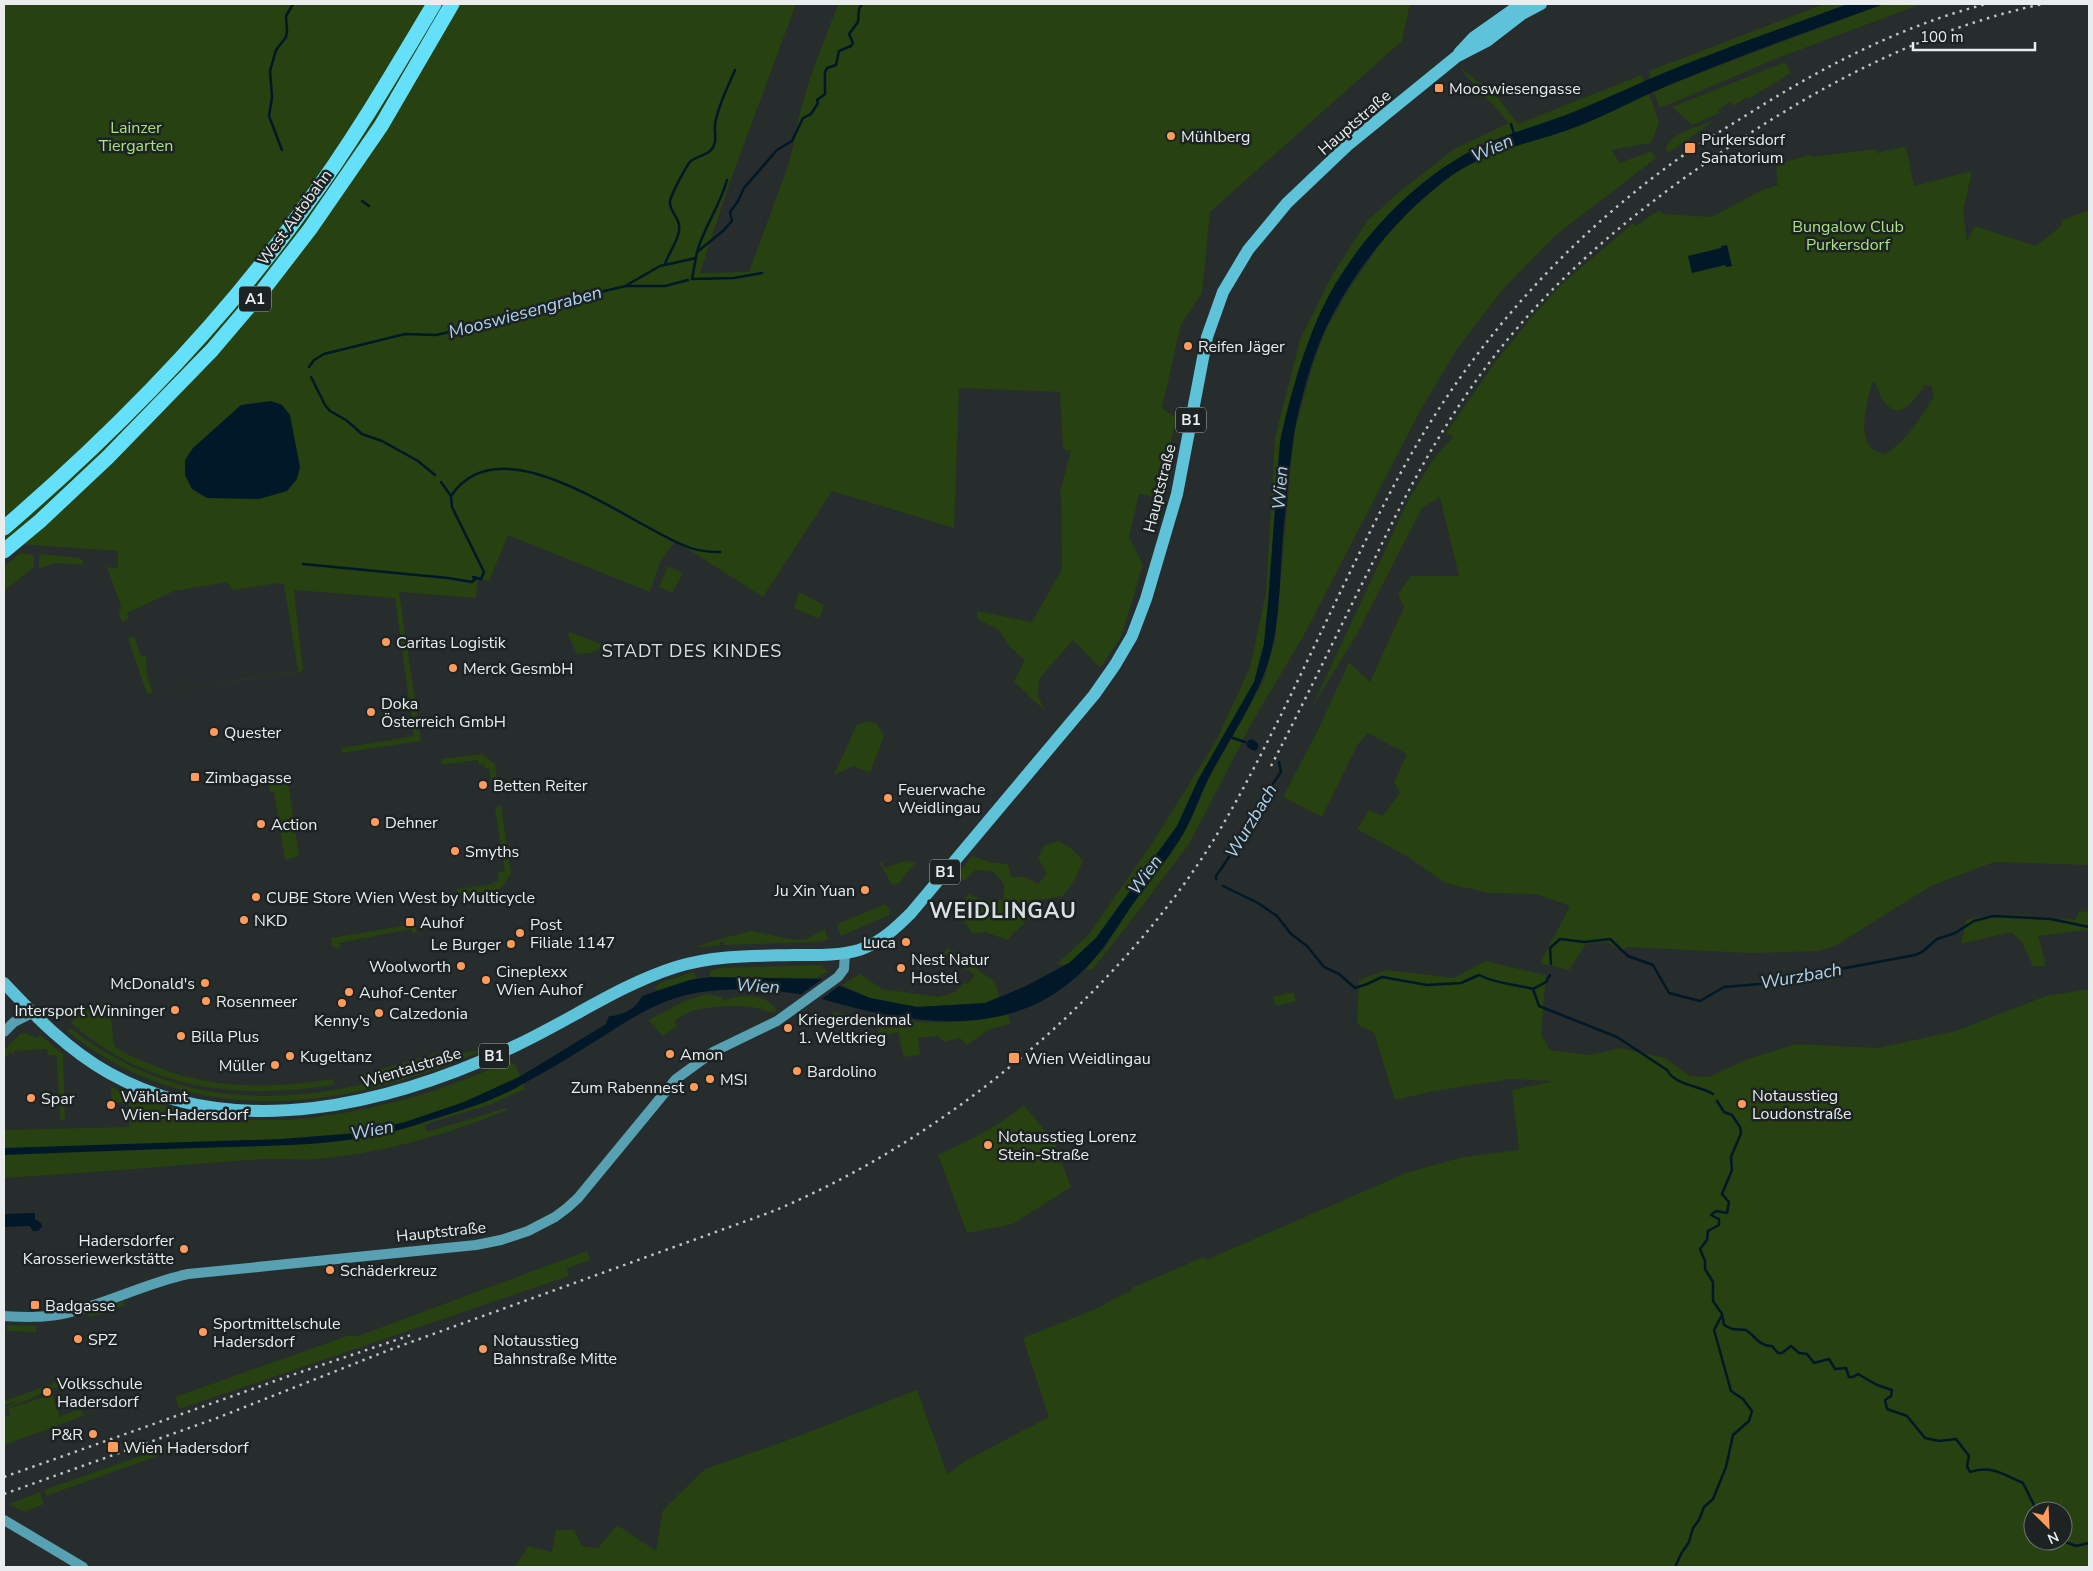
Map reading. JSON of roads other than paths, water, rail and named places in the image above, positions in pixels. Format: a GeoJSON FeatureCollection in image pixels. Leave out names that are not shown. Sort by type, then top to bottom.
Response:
{"type":"FeatureCollection","features":[{"type":"Feature","properties":{"kind":"highway","name":"West Autobahn"},"geometry":{"type":"LineString","coordinates":[[4,528],[110,430],[199,340],[241,289],[304,209],[356,132],[434,4]]}},
{"type":"Feature","properties":{"kind":"highway","name":"West Autobahn"},"geometry":{"type":"LineString","coordinates":[[4,551],[40,521],[108,457],[212,350],[263,290],[310,229],[380,126],[452,4]]}},
{"type":"Feature","properties":{"kind":"main road","name":"B1"},"geometry":{"type":"LineString","coordinates":[[1456,57],[1474,38],[1521,4]]}},
{"type":"Feature","properties":{"kind":"main road","name":"B1"},"geometry":{"type":"LineString","coordinates":[[1456,57],[1487,41],[1522,14],[1541,4]]}},
{"type":"Feature","properties":{"kind":"main road","name":"Hauptstraße"},"geometry":{"type":"LineString","coordinates":[[4,1316],[38,1317],[62,1314],[188,1274],[273,1264],[462,1247],[501,1240],[528,1231],[555,1217],[578,1198],[676,1079],[713,1052],[770,1026],[838,977],[844,969],[845,953],[858,950],[894,930],[908,916],[1094,695],[1129,642],[1146,599],[1176,494],[1206,336],[1223,292],[1248,250],[1287,203],[1350,144],[1456,57]]}},
{"type":"Feature","properties":{"kind":"main road","name":"Wientalstraße"},"geometry":{"type":"LineString","coordinates":[[4,983],[32,1013],[64,1042],[117,1077],[154,1093],[192,1104],[219,1109],[256,1111],[297,1109],[350,1102],[400,1091],[470,1067],[522,1043],[640,981],[689,963],[743,956],[845,953]]}},
{"type":"Feature","properties":{"kind":"main road"},"geometry":{"type":"LineString","coordinates":[[4,1032],[14,1022],[32,1013]]}},
{"type":"Feature","properties":{"kind":"main road"},"geometry":{"type":"LineString","coordinates":[[4,1520],[83,1567]]}},
{"type":"Feature","properties":{"kind":"water","name":"Wien"},"geometry":{"type":"Polygon","coordinates":[[[1848,4],[1884,4],[1698,73],[1581,125],[1492,154],[1459,171],[1443,182],[1408,213],[1376,248],[1348,287],[1326,328],[1311,366],[1303,395],[1296,423],[1289,469],[1275,634],[1267,665],[1254,697],[1208,779],[1190,822],[1175,847],[1096,957],[1064,987],[1041,1002],[1016,1012],[991,1018],[938,1021],[911,1019],[810,996],[766,990],[744,989],[702,992],[667,1001],[650,1008],[546,1071],[496,1098],[393,1132],[324,1143],[4,1155],[4,1148],[281,1139],[357,1133],[405,1122],[464,1102],[521,1076],[606,1024],[609,1016],[619,1015],[629,1010],[637,1004],[642,996],[690,980],[710,977],[822,979],[870,998],[917,1007],[985,1003],[1024,987],[1069,963],[1096,938],[1177,826],[1198,780],[1254,682],[1264,644],[1280,442],[1284,422],[1295,381],[1317,319],[1336,283],[1364,242],[1380,223],[1417,188],[1437,172],[1479,147],[1576,111],[1706,56],[1848,4]]]}},
{"type":"Feature","properties":{"kind":"water"},"geometry":{"type":"Polygon","coordinates":[[[1727,245],[1732,266],[1726,267],[1725,265],[1692,273],[1688,256],[1727,245]]]}},
{"type":"Feature","properties":{"kind":"water"},"geometry":{"type":"Polygon","coordinates":[[[271,401],[282,405],[290,415],[300,467],[297,479],[287,491],[259,499],[207,498],[192,489],[185,475],[185,460],[193,448],[241,405],[271,401]]]}},
{"type":"Feature","properties":{"kind":"water"},"geometry":{"type":"Polygon","coordinates":[[[35,1213],[35,1219],[41,1223],[42,1227],[38,1231],[33,1231],[30,1226],[4,1227],[4,1214],[35,1213]]]}},
{"type":"Feature","properties":{"kind":"waterway"},"geometry":{"type":"LineString","coordinates":[[282,150],[269,116],[272,97],[270,71],[276,50],[286,37],[286,16],[293,4]]}},
{"type":"Feature","properties":{"kind":"waterway","name":"Mooswiesengraben"},"geometry":{"type":"LineString","coordinates":[[762,273],[734,278],[692,279],[697,252],[723,231],[732,221],[730,212],[744,188],[777,150],[792,141],[803,118],[811,114],[818,103],[817,100],[825,94],[825,72],[827,68],[836,65],[839,51],[851,46],[853,43],[849,34],[858,22],[859,9],[862,4]]}},
{"type":"Feature","properties":{"kind":"waterway"},"geometry":{"type":"LineString","coordinates":[[665,264],[677,239],[679,230],[678,222],[670,205],[671,198],[689,163],[693,159],[709,152],[713,147],[718,110],[735,70]]}},
{"type":"Feature","properties":{"kind":"waterway","name":"Mooswiesengraben"},"geometry":{"type":"LineString","coordinates":[[1511,124],[1515,137]]}},
{"type":"Feature","properties":{"kind":"waterway"},"geometry":{"type":"LineString","coordinates":[[697,252],[727,180]]}},
{"type":"Feature","properties":{"kind":"waterway"},"geometry":{"type":"LineString","coordinates":[[362,201],[369,206]]}},
{"type":"Feature","properties":{"kind":"waterway"},"geometry":{"type":"LineString","coordinates":[[627,285],[660,266],[696,258]]}},
{"type":"Feature","properties":{"kind":"waterway","name":"Mooswiesengraben"},"geometry":{"type":"LineString","coordinates":[[309,367],[314,360],[324,354],[405,334],[436,335],[546,310],[565,300],[626,286],[665,286],[688,280]]}},
{"type":"Feature","properties":{"kind":"waterway","name":"Mooswiesengraben"},"geometry":{"type":"LineString","coordinates":[[311,377],[330,411],[346,420],[362,434],[382,441],[418,461],[435,475]]}},
{"type":"Feature","properties":{"kind":"waterway"},"geometry":{"type":"LineString","coordinates":[[451,496],[473,476],[500,469],[531,472],[564,484],[598,500],[688,547],[701,551],[720,552]]}},
{"type":"Feature","properties":{"kind":"waterway","name":"Mooswiesengraben"},"geometry":{"type":"LineString","coordinates":[[441,482],[451,496],[452,507],[484,572],[481,579],[473,577]]}},
{"type":"Feature","properties":{"kind":"waterway"},"geometry":{"type":"LineString","coordinates":[[303,564],[472,582],[476,578]]}},
{"type":"Feature","properties":{"kind":"waterway","name":"Wurzbach"},"geometry":{"type":"LineString","coordinates":[[1230,737],[1245,742]]}},
{"type":"Feature","properties":{"kind":"waterway","name":"Wurzbach"},"geometry":{"type":"LineString","coordinates":[[1216,879],[1216,876],[1281,772],[1279,762]]}},
{"type":"Feature","properties":{"kind":"waterway","name":"Wurzbach"},"geometry":{"type":"LineString","coordinates":[[1223,886],[1258,903],[1277,916],[1291,934],[1307,946],[1324,967],[1339,974],[1355,988],[1382,977],[1427,985],[1461,983],[1479,975],[1499,982],[1533,989],[1546,982],[1550,975]]}},
{"type":"Feature","properties":{"kind":"waterway","name":"Wurzbach"},"geometry":{"type":"LineString","coordinates":[[1551,964],[1550,948],[1560,939],[1585,942],[1610,939],[1628,956],[1653,965],[1669,993],[1700,1001],[1724,987],[1760,984],[1915,955],[1922,952],[1937,939],[1955,933],[1974,921],[1993,916],[2051,919],[2089,927]]}},
{"type":"Feature","properties":{"kind":"waterway"},"geometry":{"type":"LineString","coordinates":[[1533,989],[1539,1006],[1617,1037],[1667,1070],[1676,1079],[1713,1094]]}},
{"type":"Feature","properties":{"kind":"waterway"},"geometry":{"type":"LineString","coordinates":[[1717,1101],[1724,1112],[1732,1115],[1740,1127],[1741,1133],[1731,1157],[1732,1170],[1722,1194],[1729,1202],[1727,1213],[1716,1211],[1711,1215],[1719,1219],[1719,1225],[1708,1231],[1707,1240],[1700,1249],[1705,1261],[1705,1269],[1713,1282],[1713,1301],[1722,1314],[1724,1325],[1732,1329],[1746,1330],[1761,1343],[1772,1346],[1778,1353],[1782,1353],[1791,1346],[1799,1353],[1807,1354],[1814,1363],[1829,1359],[1835,1369],[1846,1368],[1849,1377],[1858,1374],[1877,1385],[1892,1390],[1891,1396],[1885,1400],[1887,1409],[1907,1416],[1925,1438],[1939,1441],[1956,1439],[1969,1456],[1967,1466],[1970,1472],[1991,1470],[2023,1483],[2032,1501]]}},
{"type":"Feature","properties":{"kind":"waterway"},"geometry":{"type":"LineString","coordinates":[[1675,1567],[1689,1542],[1693,1528],[1699,1520],[1704,1507],[1713,1499],[1726,1467],[1733,1435],[1749,1421],[1752,1411],[1743,1399],[1731,1391],[1714,1330],[1722,1315]]}},
{"type":"Feature","properties":{"kind":"waterway"},"geometry":{"type":"LineString","coordinates":[[2073,1545],[2089,1543]]}},
{"type":"Feature","properties":{"kind":"railway"},"geometry":{"type":"LineString","coordinates":[[4,1494],[217,1418],[389,1350],[771,1212],[832,1184],[891,1151],[950,1113],[1006,1070],[1059,1024],[1108,975],[1154,924],[1194,870],[1218,833],[1251,774],[1368,535],[1425,430],[1485,345],[1553,266],[1590,230],[1671,164],[1761,106],[1815,74],[1870,46],[1927,23],[1986,4]]}},
{"type":"Feature","properties":{"kind":"railway"},"geometry":{"type":"LineString","coordinates":[[1271,766],[1402,504],[1440,435],[1479,376],[1509,337],[1575,267],[1648,205],[1729,147],[1803,100],[1879,60],[1918,43],[1999,15],[2042,4]]}},
{"type":"Feature","properties":{"kind":"railway"},"geometry":{"type":"LineString","coordinates":[[4,1477],[411,1335]]}},
{"type":"Feature","properties":{"kind":"place","name":"Mooswiesengasse"},"geometry":{"type":"Point","coordinates":[1439,88]}},
{"type":"Feature","properties":{"kind":"place","name":"Mühlberg"},"geometry":{"type":"Point","coordinates":[1171,136]}},
{"type":"Feature","properties":{"kind":"place","name":"Purkersdorf Sanatorium"},"geometry":{"type":"Point","coordinates":[1690,148]}},
{"type":"Feature","properties":{"kind":"place","name":"Reifen Jäger"},"geometry":{"type":"Point","coordinates":[1188,346]}},
{"type":"Feature","properties":{"kind":"place","name":"Caritas Logistik"},"geometry":{"type":"Point","coordinates":[386,642]}},
{"type":"Feature","properties":{"kind":"place","name":"Merck GesmbH"},"geometry":{"type":"Point","coordinates":[453,668]}},
{"type":"Feature","properties":{"kind":"place","name":"Doka Österreich GmbH"},"geometry":{"type":"Point","coordinates":[371,712]}},
{"type":"Feature","properties":{"kind":"place","name":"Quester"},"geometry":{"type":"Point","coordinates":[214,732]}},
{"type":"Feature","properties":{"kind":"place","name":"Zimbagasse"},"geometry":{"type":"Point","coordinates":[195,777]}},
{"type":"Feature","properties":{"kind":"place","name":"Betten Reiter"},"geometry":{"type":"Point","coordinates":[483,785]}},
{"type":"Feature","properties":{"kind":"place","name":"Feuerwache Weidlingau"},"geometry":{"type":"Point","coordinates":[888,798]}},
{"type":"Feature","properties":{"kind":"place","name":"Dehner"},"geometry":{"type":"Point","coordinates":[375,822]}},
{"type":"Feature","properties":{"kind":"place","name":"Action"},"geometry":{"type":"Point","coordinates":[261,824]}},
{"type":"Feature","properties":{"kind":"place","name":"Smyths"},"geometry":{"type":"Point","coordinates":[455,851]}},
{"type":"Feature","properties":{"kind":"place","name":"Ju Xin Yuan"},"geometry":{"type":"Point","coordinates":[865,890]}},
{"type":"Feature","properties":{"kind":"place","name":"CUBE Store Wien West by Multicycle"},"geometry":{"type":"Point","coordinates":[256,897]}},
{"type":"Feature","properties":{"kind":"place","name":"NKD"},"geometry":{"type":"Point","coordinates":[244,920]}},
{"type":"Feature","properties":{"kind":"place","name":"Auhof"},"geometry":{"type":"Point","coordinates":[410,922]}},
{"type":"Feature","properties":{"kind":"place","name":"Post Filiale 1147"},"geometry":{"type":"Point","coordinates":[520,933]}},
{"type":"Feature","properties":{"kind":"place","name":"Luca"},"geometry":{"type":"Point","coordinates":[906,942]}},
{"type":"Feature","properties":{"kind":"place","name":"Le Burger"},"geometry":{"type":"Point","coordinates":[511,944]}},
{"type":"Feature","properties":{"kind":"place","name":"Woolworth"},"geometry":{"type":"Point","coordinates":[461,966]}},
{"type":"Feature","properties":{"kind":"place","name":"Nest Natur Hostel"},"geometry":{"type":"Point","coordinates":[901,968]}},
{"type":"Feature","properties":{"kind":"place","name":"Cineplexx Wien Auhof"},"geometry":{"type":"Point","coordinates":[486,980]}},
{"type":"Feature","properties":{"kind":"place","name":"McDonald's"},"geometry":{"type":"Point","coordinates":[205,983]}},
{"type":"Feature","properties":{"kind":"place","name":"Auhof-Center"},"geometry":{"type":"Point","coordinates":[349,992]}},
{"type":"Feature","properties":{"kind":"place","name":"Rosenmeer"},"geometry":{"type":"Point","coordinates":[206,1001]}},
{"type":"Feature","properties":{"kind":"place","name":"Kenny's"},"geometry":{"type":"Point","coordinates":[342,1003]}},
{"type":"Feature","properties":{"kind":"place","name":"Intersport Winninger"},"geometry":{"type":"Point","coordinates":[175,1010]}},
{"type":"Feature","properties":{"kind":"place","name":"Calzedonia"},"geometry":{"type":"Point","coordinates":[379,1013]}},
{"type":"Feature","properties":{"kind":"place","name":"Kriegerdenkmal 1. Weltkrieg"},"geometry":{"type":"Point","coordinates":[788,1028]}},
{"type":"Feature","properties":{"kind":"place","name":"Billa Plus"},"geometry":{"type":"Point","coordinates":[181,1036]}},
{"type":"Feature","properties":{"kind":"place","name":"Amon"},"geometry":{"type":"Point","coordinates":[670,1054]}},
{"type":"Feature","properties":{"kind":"place","name":"Kugeltanz"},"geometry":{"type":"Point","coordinates":[290,1056]}},
{"type":"Feature","properties":{"kind":"place","name":"Wien Weidlingau"},"geometry":{"type":"Point","coordinates":[1014,1058]}},
{"type":"Feature","properties":{"kind":"place","name":"Müller"},"geometry":{"type":"Point","coordinates":[275,1065]}},
{"type":"Feature","properties":{"kind":"place","name":"Bardolino"},"geometry":{"type":"Point","coordinates":[797,1071]}},
{"type":"Feature","properties":{"kind":"place","name":"MSI"},"geometry":{"type":"Point","coordinates":[710,1079]}},
{"type":"Feature","properties":{"kind":"place","name":"Zum Rabennest"},"geometry":{"type":"Point","coordinates":[694,1087]}},
{"type":"Feature","properties":{"kind":"place","name":"Spar"},"geometry":{"type":"Point","coordinates":[31,1098]}},
{"type":"Feature","properties":{"kind":"place","name":"Notausstieg Loudonstraße"},"geometry":{"type":"Point","coordinates":[1742,1104]}},
{"type":"Feature","properties":{"kind":"place","name":"Wählamt Wien-Hadersdorf"},"geometry":{"type":"Point","coordinates":[111,1105]}},
{"type":"Feature","properties":{"kind":"place","name":"Notausstieg Lorenz Stein-Straße"},"geometry":{"type":"Point","coordinates":[988,1145]}},
{"type":"Feature","properties":{"kind":"place","name":"Hadersdorfer Karosseriewerkstätte"},"geometry":{"type":"Point","coordinates":[184,1249]}},
{"type":"Feature","properties":{"kind":"place","name":"Schäderkreuz"},"geometry":{"type":"Point","coordinates":[330,1270]}},
{"type":"Feature","properties":{"kind":"place","name":"Badgasse"},"geometry":{"type":"Point","coordinates":[35,1305]}},
{"type":"Feature","properties":{"kind":"place","name":"Sportmittelschule Hadersdorf"},"geometry":{"type":"Point","coordinates":[203,1332]}},
{"type":"Feature","properties":{"kind":"place","name":"SPZ"},"geometry":{"type":"Point","coordinates":[78,1339]}},
{"type":"Feature","properties":{"kind":"place","name":"Notausstieg Bahnstraße Mitte"},"geometry":{"type":"Point","coordinates":[483,1349]}},
{"type":"Feature","properties":{"kind":"place","name":"Volksschule Hadersdorf"},"geometry":{"type":"Point","coordinates":[47,1392]}},
{"type":"Feature","properties":{"kind":"place","name":"P&R"},"geometry":{"type":"Point","coordinates":[93,1434]}},
{"type":"Feature","properties":{"kind":"place","name":"Wien Hadersdorf"},"geometry":{"type":"Point","coordinates":[113,1447]}},
{"type":"Feature","properties":{"kind":"district","name":"STADT DES KINDES"},"geometry":{"type":"Point","coordinates":[692,651]}},
{"type":"Feature","properties":{"kind":"district","name":"WEIDLINGAU"},"geometry":{"type":"Point","coordinates":[1003,911]}},
{"type":"Feature","properties":{"kind":"park label","name":"Lainzer Tiergarten"},"geometry":{"type":"Point","coordinates":[136,136]}},
{"type":"Feature","properties":{"kind":"park label","name":"Bungalow Club Purkersdorf"},"geometry":{"type":"Point","coordinates":[1848,235]}}]}
